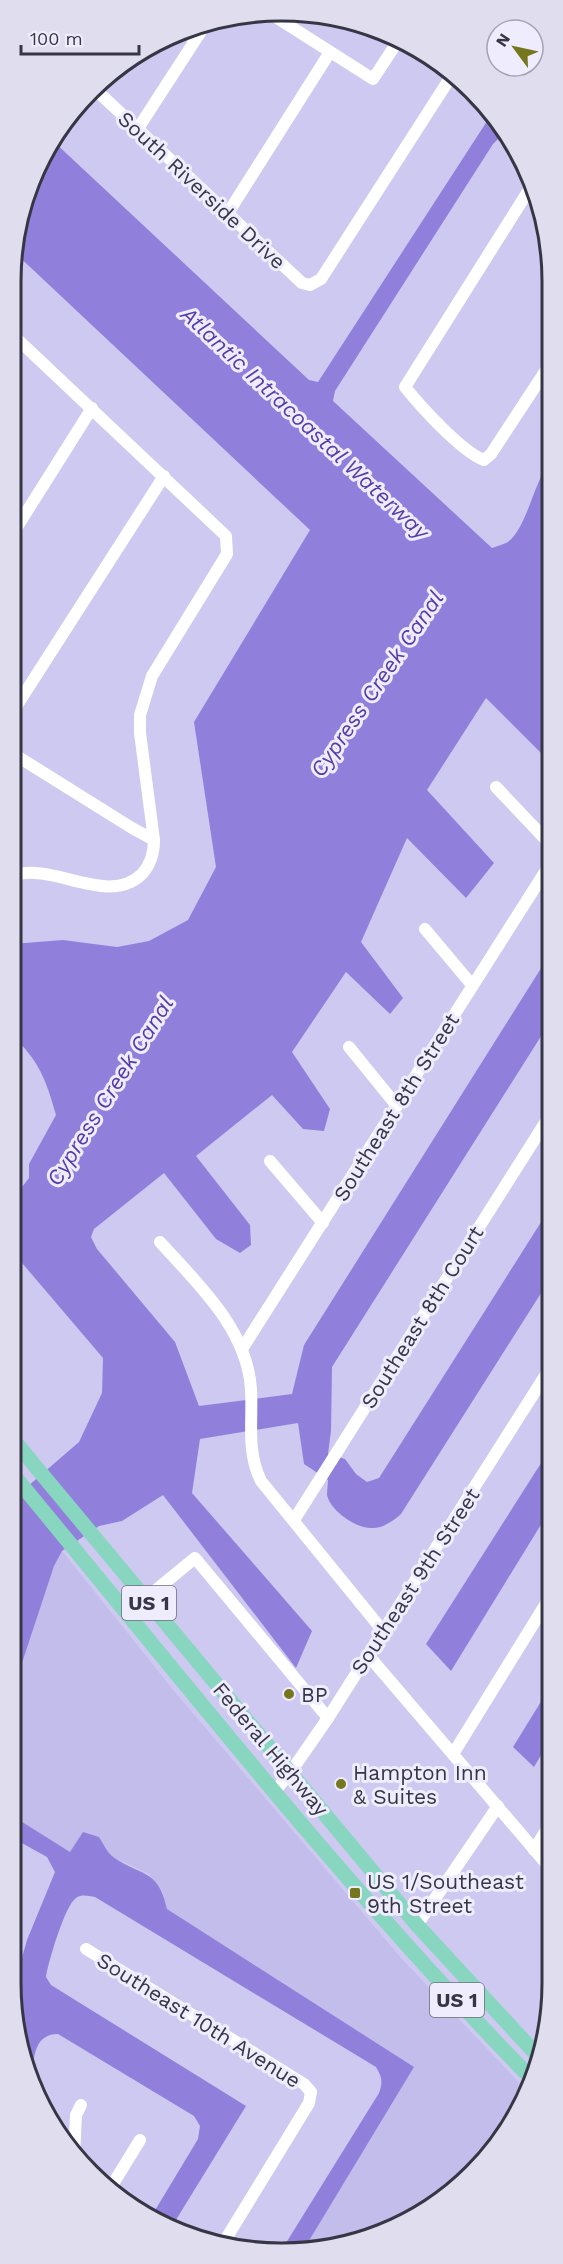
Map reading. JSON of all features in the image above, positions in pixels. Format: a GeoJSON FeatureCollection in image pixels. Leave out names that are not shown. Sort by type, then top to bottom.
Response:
{"type":"FeatureCollection","features":[{"type":"Feature","properties":{"kind":"main road","name":"Federal Highway"},"geometry":{"type":"LineString","coordinates":[[21,1449],[417,1925],[533,2051]]}},
{"type":"Feature","properties":{"kind":"main road","name":"Federal Highway"},"geometry":{"type":"LineString","coordinates":[[21,1483],[275,1791],[386,1921],[526,2072]]}},
{"type":"Feature","properties":{"kind":"main road"},"geometry":{"type":"LineString","coordinates":[[143,1631],[166,1644],[185,1646]]}},
{"type":"Feature","properties":{"kind":"main road"},"geometry":{"type":"LineString","coordinates":[[166,1658],[184,1659],[204,1669]]}},
{"type":"Feature","properties":{"kind":"main road"},"geometry":{"type":"LineString","coordinates":[[386,1921],[403,1927],[417,1925]]}},
{"type":"Feature","properties":{"kind":"main road"},"geometry":{"type":"LineString","coordinates":[[412,1951],[429,1951],[446,1957]]}},
{"type":"Feature","properties":{"kind":"street"},"geometry":{"type":"LineString","coordinates":[[284,21],[373,79],[394,47]]}},
{"type":"Feature","properties":{"kind":"street"},"geometry":{"type":"LineString","coordinates":[[137,130],[199,35]]}},
{"type":"Feature","properties":{"kind":"street"},"geometry":{"type":"LineString","coordinates":[[228,213],[330,52]]}},
{"type":"Feature","properties":{"kind":"street","name":"South Riverside Drive"},"geometry":{"type":"LineString","coordinates":[[100,94],[302,283],[310,285],[321,279],[448,82]]}},
{"type":"Feature","properties":{"kind":"street"},"geometry":{"type":"LineString","coordinates":[[526,194],[405,387],[469,453],[484,460],[491,454],[542,376]]}},
{"type":"Feature","properties":{"kind":"street"},"geometry":{"type":"LineString","coordinates":[[21,348],[92,408],[226,536],[227,554],[152,676],[145,692],[140,715],[140,733],[154,851],[144,871],[136,879],[124,885],[106,886],[36,873],[21,874]]}},
{"type":"Feature","properties":{"kind":"street"},"geometry":{"type":"LineString","coordinates":[[21,521],[92,408]]}},
{"type":"Feature","properties":{"kind":"street"},"geometry":{"type":"LineString","coordinates":[[21,699],[164,476]]}},
{"type":"Feature","properties":{"kind":"street"},"geometry":{"type":"LineString","coordinates":[[21,759],[154,840]]}},
{"type":"Feature","properties":{"kind":"street"},"geometry":{"type":"LineString","coordinates":[[496,787],[542,836]]}},
{"type":"Feature","properties":{"kind":"street","name":"Southeast 8th Street"},"geometry":{"type":"LineString","coordinates":[[242,1349],[542,876]]}},
{"type":"Feature","properties":{"kind":"street"},"geometry":{"type":"LineString","coordinates":[[425,929],[472,985]]}},
{"type":"Feature","properties":{"kind":"street"},"geometry":{"type":"LineString","coordinates":[[349,1047],[397,1106]]}},
{"type":"Feature","properties":{"kind":"street","name":"Southeast 8th Court"},"geometry":{"type":"LineString","coordinates":[[294,1520],[542,1128]]}},
{"type":"Feature","properties":{"kind":"street"},"geometry":{"type":"LineString","coordinates":[[270,1161],[322,1223]]}},
{"type":"Feature","properties":{"kind":"street"},"geometry":{"type":"LineString","coordinates":[[160,1242],[220,1312],[242,1349],[251,1390],[250,1438],[255,1468],[261,1481],[382,1631]]}},
{"type":"Feature","properties":{"kind":"street","name":"Southeast 9th Street"},"geometry":{"type":"LineString","coordinates":[[275,1791],[328,1718],[542,1381]]}},
{"type":"Feature","properties":{"kind":"street"},"geometry":{"type":"LineString","coordinates":[[145,1599],[195,1558],[328,1718]]}},
{"type":"Feature","properties":{"kind":"street"},"geometry":{"type":"LineString","coordinates":[[453,1754],[542,1610]]}},
{"type":"Feature","properties":{"kind":"street"},"geometry":{"type":"LineString","coordinates":[[368,1655],[542,1859]]}},
{"type":"Feature","properties":{"kind":"street"},"geometry":{"type":"LineString","coordinates":[[417,1925],[498,1806]]}},
{"type":"Feature","properties":{"kind":"street"},"geometry":{"type":"LineString","coordinates":[[534,1850],[542,1837]]}},
{"type":"Feature","properties":{"kind":"street","name":"Southeast 10th Avenue"},"geometry":{"type":"LineString","coordinates":[[86,1949],[304,2084],[311,2092],[309,2103],[227,2237]]}},
{"type":"Feature","properties":{"kind":"street"},"geometry":{"type":"LineString","coordinates":[[75,2141],[76,2115],[81,2105]]}},
{"type":"Feature","properties":{"kind":"street"},"geometry":{"type":"LineString","coordinates":[[114,2182],[140,2140]]}},
{"type":"Feature","properties":{"kind":"shaded area"},"geometry":{"type":"Polygon","coordinates":[[[62,1551],[174,1691],[401,1958],[521,2085],[498,2127],[466,2167],[412,2208],[365,2229],[309,2241],[414,2067],[166,1909],[163,1892],[149,1874],[111,1856],[99,1837],[71,1853],[21,1821],[21,1664],[54,1566],[62,1551]]]}},
{"type":"Feature","properties":{"kind":"water"},"geometry":{"type":"Polygon","coordinates":[[[487,122],[499,138],[335,391],[333,401],[492,548],[506,543],[513,537],[542,474],[542,754],[486,698],[427,790],[494,863],[466,898],[407,838],[361,942],[403,998],[390,1014],[346,972],[292,1052],[330,1109],[324,1131],[303,1129],[272,1095],[196,1156],[250,1225],[251,1245],[240,1253],[216,1239],[164,1173],[94,1229],[91,1237],[97,1249],[175,1342],[199,1406],[292,1394],[304,1345],[542,967],[542,1035],[332,1367],[331,1431],[328,1454],[345,1459],[356,1474],[367,1482],[379,1478],[542,1221],[542,1292],[401,1514],[383,1526],[371,1528],[358,1525],[344,1517],[333,1506],[327,1495],[328,1480],[304,1464],[298,1423],[200,1439],[192,1493],[312,1631],[296,1668],[163,1495],[122,1521],[99,1526],[62,1551],[54,1566],[21,1664],[21,1492],[79,1442],[102,1393],[103,1358],[21,1262],[21,1187],[29,1178],[29,1164],[56,1115],[40,1071],[21,1045],[21,943],[63,940],[117,947],[149,941],[188,920],[216,867],[194,722],[310,530],[22,260],[26,231],[35,198],[59,146],[309,380],[318,382],[487,122]]]}},
{"type":"Feature","properties":{"kind":"water"},"geometry":{"type":"Polygon","coordinates":[[[542,1462],[542,1523],[451,1671],[426,1644],[542,1462]]]}},
{"type":"Feature","properties":{"kind":"water"},"geometry":{"type":"Polygon","coordinates":[[[542,1700],[542,1754],[534,1767],[513,1747],[542,1700]]]}},
{"type":"Feature","properties":{"kind":"water"},"geometry":{"type":"Polygon","coordinates":[[[21,1821],[70,1852],[83,1832],[99,1837],[112,1856],[153,1879],[159,1886],[167,1909],[414,2067],[309,2241],[286,2243],[379,2093],[381,2080],[376,2067],[95,1897],[76,1898],[62,1922],[50,1960],[46,1977],[51,1985],[246,2106],[176,2220],[155,2210],[198,2139],[200,2126],[194,2116],[58,2034],[49,2035],[43,2039],[38,2045],[34,2062],[30,2050],[23,2017],[21,1961],[27,1940],[55,1872],[47,1857],[21,1843],[21,1821]]]}},
{"type":"Feature","properties":{"kind":"place","name":"BP"},"geometry":{"type":"Point","coordinates":[289,1694]}},
{"type":"Feature","properties":{"kind":"place","name":"Hampton Inn & Suites"},"geometry":{"type":"Point","coordinates":[341,1784]}},
{"type":"Feature","properties":{"kind":"place","name":"US 1/Southeast 9th Street"},"geometry":{"type":"Point","coordinates":[355,1893]}},
{"type":"Feature","properties":{"kind":"water label","name":"Atlantic Intracoastal Waterway"},"geometry":{"type":"Point","coordinates":[305,423]}},
{"type":"Feature","properties":{"kind":"water label","name":"Cypress Creek Canal"},"geometry":{"type":"Point","coordinates":[377,684]}},
{"type":"Feature","properties":{"kind":"water label","name":"Cypress Creek Canal"},"geometry":{"type":"Point","coordinates":[110,1091]}}]}
